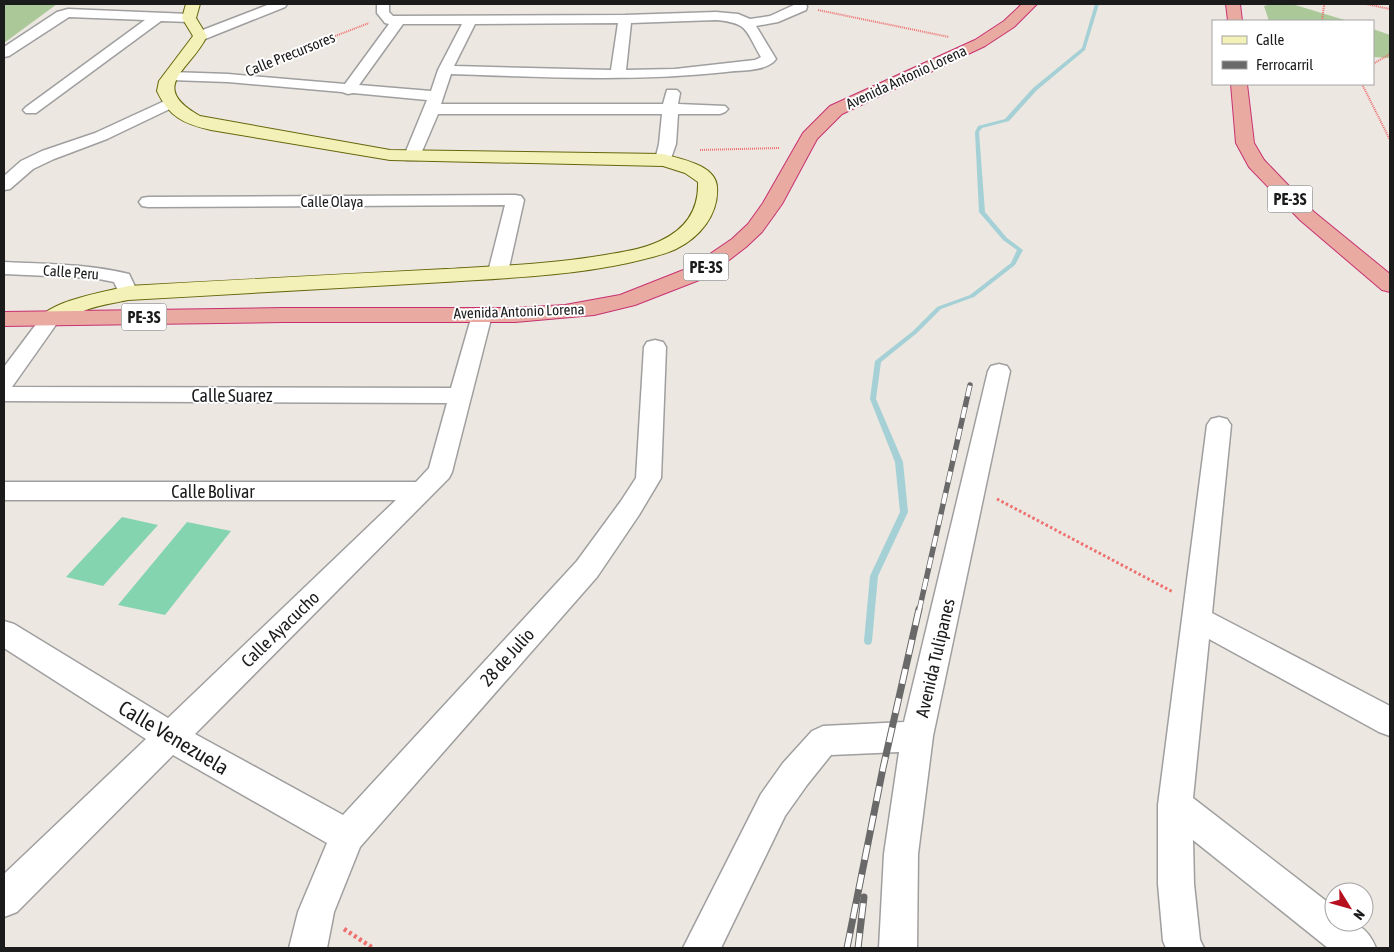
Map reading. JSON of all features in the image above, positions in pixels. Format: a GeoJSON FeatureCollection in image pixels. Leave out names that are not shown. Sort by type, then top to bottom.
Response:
{"type":"FeatureCollection","features":[{"type":"Feature","properties":{"kind":"highway","name":"Avenida Antonio Lorena"},"geometry":{"type":"LineString","coordinates":[[50,319],[284,315],[534,314],[594,308],[628,300],[699,272],[739,243],[755,228],[772,204],[805,144],[821,124],[836,110],[980,43],[1009,24],[1030,4]]}},
{"type":"Feature","properties":{"kind":"highway"},"geometry":{"type":"LineString","coordinates":[[1233,4],[1235,20]]}},
{"type":"Feature","properties":{"kind":"highway","name":"PE-3S"},"geometry":{"type":"LineString","coordinates":[[1239,85],[1245,143],[1256,163],[1307,216],[1390,285]]}},
{"type":"Feature","properties":{"kind":"highway","name":"PE-3S"},"geometry":{"type":"LineString","coordinates":[[4,319],[50,319]]}},
{"type":"Feature","properties":{"kind":"main road"},"geometry":{"type":"LineString","coordinates":[[50,319],[77,305],[128,293],[498,272],[588,265],[648,252],[681,238],[694,227],[705,210],[709,194],[707,180],[696,171],[665,155],[412,156],[381,153],[211,125],[194,120],[180,112],[171,103],[165,91],[167,81],[198,42],[200,36],[191,11]]}},
{"type":"Feature","properties":{"kind":"street"},"geometry":{"type":"LineString","coordinates":[[200,36],[281,4]]}},
{"type":"Feature","properties":{"kind":"street"},"geometry":{"type":"LineString","coordinates":[[383,4],[383,13],[394,20],[625,20],[714,10],[748,23],[769,59],[765,62],[676,74],[618,75],[445,70]]}},
{"type":"Feature","properties":{"kind":"street"},"geometry":{"type":"LineString","coordinates":[[748,23],[773,18],[801,6]]}},
{"type":"Feature","properties":{"kind":"street"},"geometry":{"type":"LineString","coordinates":[[4,53],[68,13],[159,16],[191,11]]}},
{"type":"Feature","properties":{"kind":"street"},"geometry":{"type":"LineString","coordinates":[[31,110],[159,16]]}},
{"type":"Feature","properties":{"kind":"street"},"geometry":{"type":"LineString","coordinates":[[348,90],[394,20]]}},
{"type":"Feature","properties":{"kind":"street"},"geometry":{"type":"LineString","coordinates":[[412,156],[445,70],[470,20]]}},
{"type":"Feature","properties":{"kind":"street"},"geometry":{"type":"LineString","coordinates":[[618,75],[625,20]]}},
{"type":"Feature","properties":{"kind":"street"},"geometry":{"type":"LineString","coordinates":[[665,155],[669,109],[676,74]]}},
{"type":"Feature","properties":{"kind":"street"},"geometry":{"type":"LineString","coordinates":[[171,76],[228,78],[348,90],[434,102],[720,109]]}},
{"type":"Feature","properties":{"kind":"street"},"geometry":{"type":"LineString","coordinates":[[4,185],[27,165],[48,155],[101,136],[171,103]]}},
{"type":"Feature","properties":{"kind":"street","name":"Calle Olaya"},"geometry":{"type":"LineString","coordinates":[[148,202],[516,200],[498,272]]}},
{"type":"Feature","properties":{"kind":"street","name":"Calle Peru"},"geometry":{"type":"LineString","coordinates":[[4,268],[94,272],[122,278],[128,293]]}},
{"type":"Feature","properties":{"kind":"street","name":"Calle Ayacucho"},"geometry":{"type":"LineString","coordinates":[[4,899],[440,472],[482,314]]}},
{"type":"Feature","properties":{"kind":"street"},"geometry":{"type":"LineString","coordinates":[[4,382],[50,319]]}},
{"type":"Feature","properties":{"kind":"street","name":"28 de Julio"},"geometry":{"type":"LineString","coordinates":[[308,948],[316,912],[347,836],[587,569],[630,508],[648,478],[655,347]]}},
{"type":"Feature","properties":{"kind":"street","name":"Avenida Tulipanes"},"geometry":{"type":"LineString","coordinates":[[898,948],[901,854],[917,736],[999,371]]}},
{"type":"Feature","properties":{"kind":"street","name":"Calle Suarez"},"geometry":{"type":"LineString","coordinates":[[4,394],[460,396]]}},
{"type":"Feature","properties":{"kind":"street"},"geometry":{"type":"LineString","coordinates":[[1185,948],[1182,941],[1176,884],[1175,804],[1219,425]]}},
{"type":"Feature","properties":{"kind":"street","name":"Calle Bolivar"},"geometry":{"type":"LineString","coordinates":[[4,491],[422,491]]}},
{"type":"Feature","properties":{"kind":"street"},"geometry":{"type":"LineString","coordinates":[[1197,612],[1390,722]]}},
{"type":"Feature","properties":{"kind":"street","name":"Calle Venezuela"},"geometry":{"type":"LineString","coordinates":[[4,632],[170,737],[347,836]]}},
{"type":"Feature","properties":{"kind":"street"},"geometry":{"type":"LineString","coordinates":[[702,948],[773,805],[795,774],[823,741],[917,736]]}},
{"type":"Feature","properties":{"kind":"street"},"geometry":{"type":"LineString","coordinates":[[1175,804],[1357,948]]}},
{"type":"Feature","properties":{"kind":"path"},"geometry":{"type":"LineString","coordinates":[[1322,20],[1324,5],[1326,4]]}},
{"type":"Feature","properties":{"kind":"path"},"geometry":{"type":"LineString","coordinates":[[1366,4],[1390,9]]}},
{"type":"Feature","properties":{"kind":"path"},"geometry":{"type":"LineString","coordinates":[[801,6],[980,43]]}},
{"type":"Feature","properties":{"kind":"path","name":"Calle Precursores"},"geometry":{"type":"LineString","coordinates":[[228,78],[367,23],[394,20]]}},
{"type":"Feature","properties":{"kind":"path"},"geometry":{"type":"LineString","coordinates":[[1374,63],[1390,54]]}},
{"type":"Feature","properties":{"kind":"path"},"geometry":{"type":"LineString","coordinates":[[1362,85],[1390,140]]}},
{"type":"Feature","properties":{"kind":"path"},"geometry":{"type":"LineString","coordinates":[[665,155],[766,150],[805,144]]}},
{"type":"Feature","properties":{"kind":"path"},"geometry":{"type":"LineString","coordinates":[[974,487],[1197,612]]}},
{"type":"Feature","properties":{"kind":"green space"},"geometry":{"type":"Polygon","coordinates":[[[4,4],[57,4],[4,43],[4,4]]]}},
{"type":"Feature","properties":{"kind":"green space"},"geometry":{"type":"Polygon","coordinates":[[[1292,4],[1345,20],[1269,20],[1264,6],[1292,4]]]}},
{"type":"Feature","properties":{"kind":"green space"},"geometry":{"type":"Polygon","coordinates":[[[1374,29],[1390,35],[1390,58],[1374,57],[1374,29]]]}},
{"type":"Feature","properties":{"kind":"green space"},"geometry":{"type":"Polygon","coordinates":[[[122,517],[158,525],[103,586],[66,577],[122,517]]]}},
{"type":"Feature","properties":{"kind":"green space"},"geometry":{"type":"Polygon","coordinates":[[[187,522],[231,531],[165,615],[118,605],[187,522]]]}},
{"type":"Feature","properties":{"kind":"waterway"},"geometry":{"type":"LineString","coordinates":[[868,641],[874,576],[904,512],[899,462],[873,399],[878,361],[915,332],[939,308],[972,296],[1013,264],[1020,250],[1005,239],[982,212],[977,132],[980,127],[1007,120],[1035,89],[1084,49],[1097,4]]}},
{"type":"Feature","properties":{"kind":"railway"},"geometry":{"type":"LineString","coordinates":[[919,611],[970,385]]}},
{"type":"Feature","properties":{"kind":"railway"},"geometry":{"type":"LineString","coordinates":[[847,948],[883,768],[919,609]]}},
{"type":"Feature","properties":{"kind":"railway"},"geometry":{"type":"LineString","coordinates":[[858,948],[864,897]]}}]}
